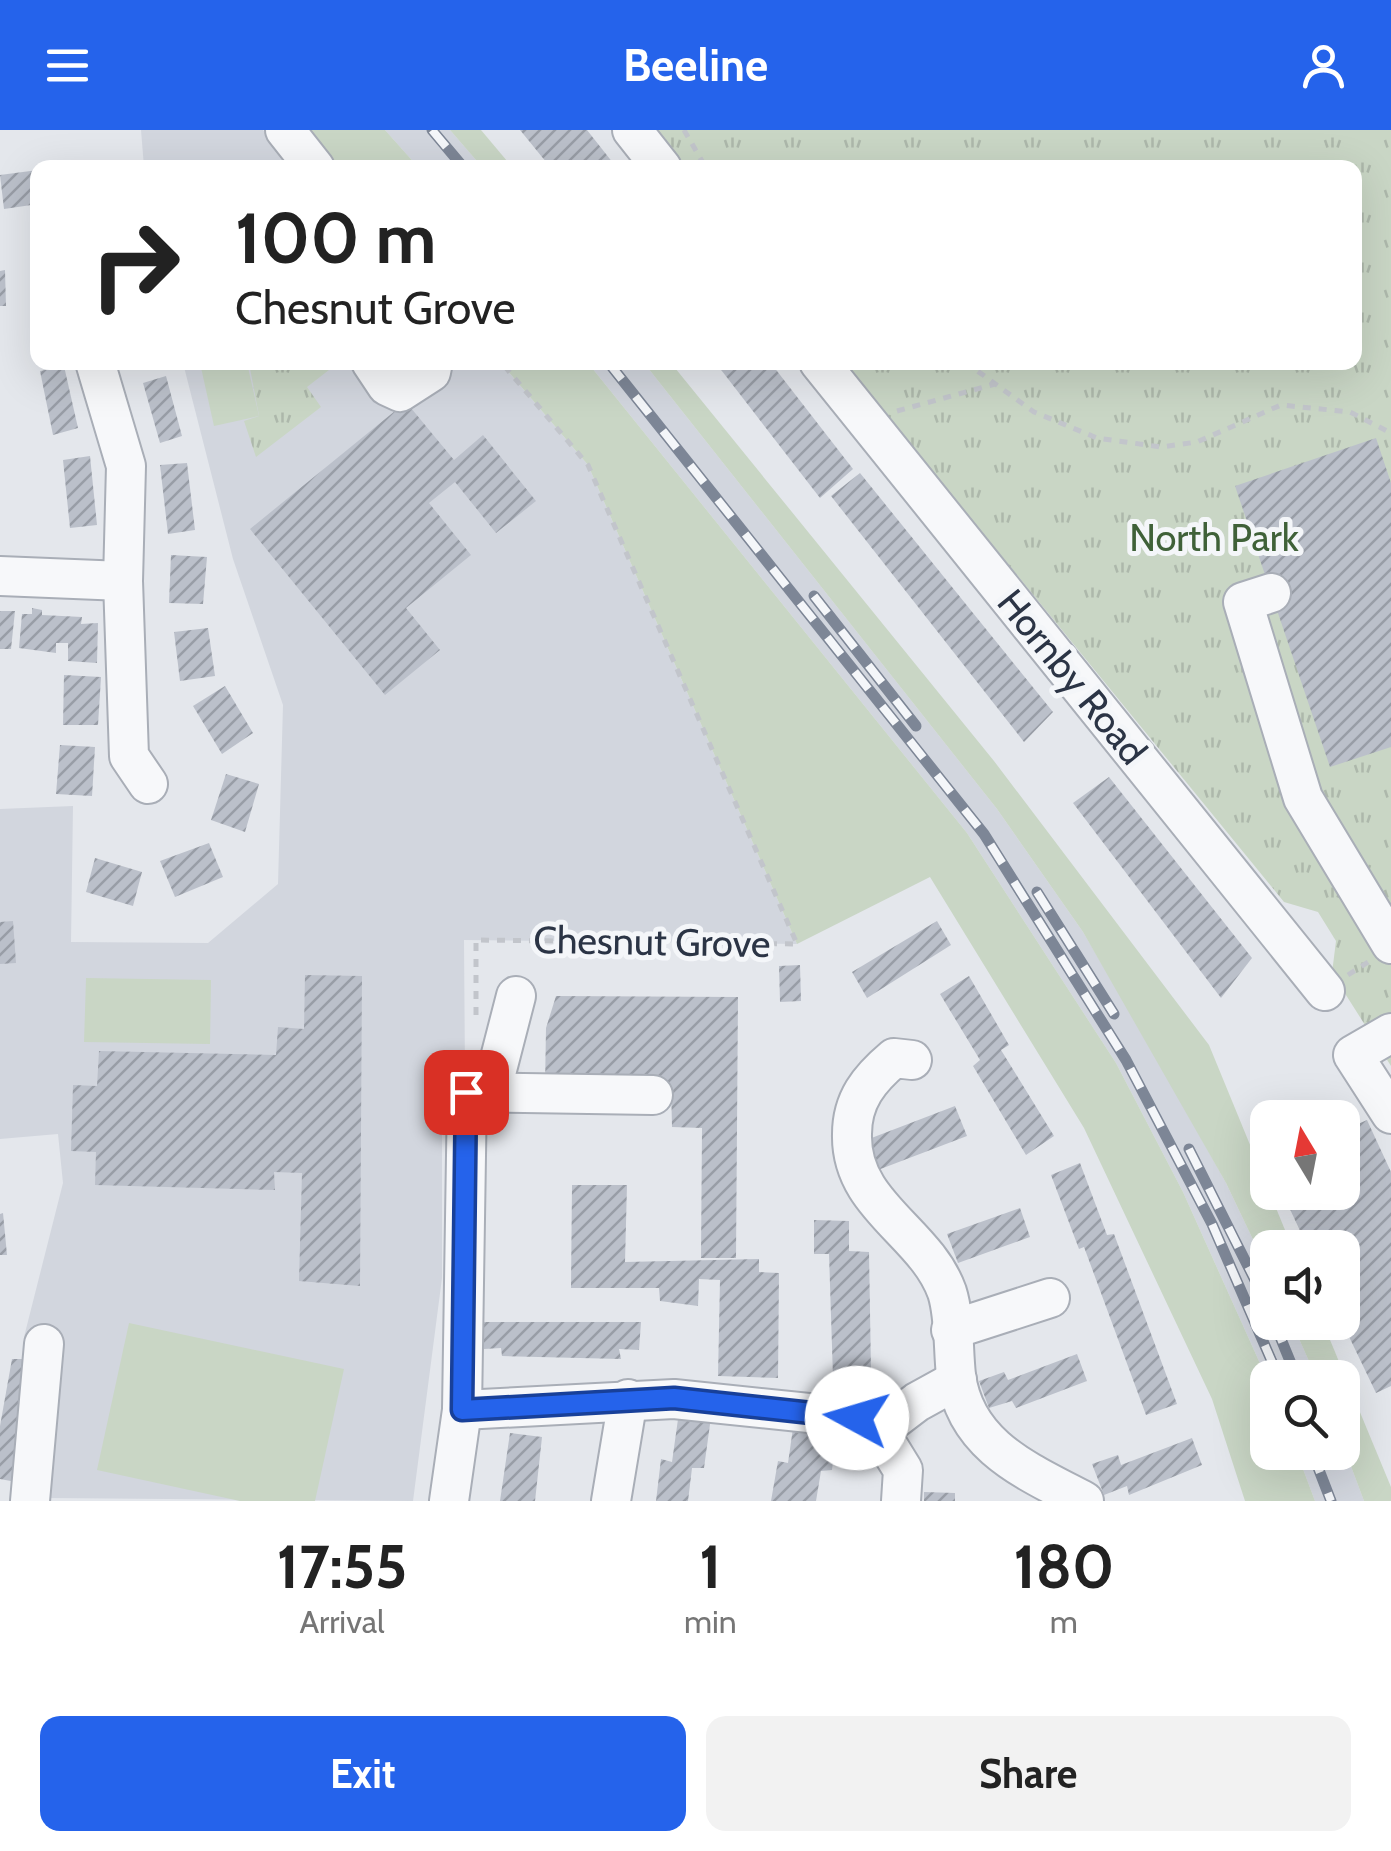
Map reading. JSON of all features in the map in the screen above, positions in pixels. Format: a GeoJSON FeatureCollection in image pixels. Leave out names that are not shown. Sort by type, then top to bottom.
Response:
{"type":"FeatureCollection","features":[{"type":"Feature","properties":{"kind":"street"},"geometry":{"type":"LineString","coordinates":[[285,130],[309,160]]}},
{"type":"Feature","properties":{"kind":"street"},"geometry":{"type":"LineString","coordinates":[[632,130],[656,160]]}},
{"type":"Feature","properties":{"kind":"street"},"geometry":{"type":"LineString","coordinates":[[97,370],[126,466],[123,580],[129,756],[148,784]]}},
{"type":"Feature","properties":{"kind":"street"},"geometry":{"type":"LineString","coordinates":[[376,370],[387,386],[400,392],[431,370]]}},
{"type":"Feature","properties":{"kind":"street","name":"Hornby Road"},"geometry":{"type":"LineString","coordinates":[[825,370],[1324,991]]}},
{"type":"Feature","properties":{"kind":"street"},"geometry":{"type":"LineString","coordinates":[[0,576],[123,580]]}},
{"type":"Feature","properties":{"kind":"street"},"geometry":{"type":"LineString","coordinates":[[1271,592],[1242,602],[1303,798],[1383,951]]}},
{"type":"Feature","properties":{"kind":"street"},"geometry":{"type":"LineString","coordinates":[[449,1501],[462,1410],[479,1093],[516,996]]}},
{"type":"Feature","properties":{"kind":"street"},"geometry":{"type":"LineString","coordinates":[[1391,1033],[1353,1054],[1391,1114]]}},
{"type":"Feature","properties":{"kind":"street"},"geometry":{"type":"LineString","coordinates":[[912,1060],[894,1058],[869,1079],[852,1114],[851,1157],[866,1189],[930,1264],[947,1293],[962,1408],[978,1434],[1002,1456],[1084,1501]]}},
{"type":"Feature","properties":{"kind":"street"},"geometry":{"type":"LineString","coordinates":[[479,1093],[653,1095]]}},
{"type":"Feature","properties":{"kind":"street"},"geometry":{"type":"LineString","coordinates":[[951,1330],[1050,1298]]}},
{"type":"Feature","properties":{"kind":"street"},"geometry":{"type":"LineString","coordinates":[[30,1501],[44,1344]]}},
{"type":"Feature","properties":{"kind":"street"},"geometry":{"type":"LineString","coordinates":[[875,1434],[957,1380]]}},
{"type":"Feature","properties":{"kind":"street"},"geometry":{"type":"LineString","coordinates":[[462,1410],[674,1398],[857,1418],[904,1470],[901,1501]]}},
{"type":"Feature","properties":{"kind":"street"},"geometry":{"type":"LineString","coordinates":[[611,1501],[628,1399]]}},
{"type":"Feature","properties":{"kind":"path"},"geometry":{"type":"LineString","coordinates":[[684,130],[701,160]]}},
{"type":"Feature","properties":{"kind":"path","name":"Chesnut Grove"},"geometry":{"type":"LineString","coordinates":[[476,1028],[476,940],[798,944],[588,465],[509,370]]}},
{"type":"Feature","properties":{"kind":"path"},"geometry":{"type":"LineString","coordinates":[[976,370],[1034,412],[1075,430],[1161,446],[1196,442],[1281,405],[1350,412],[1391,433]]}},
{"type":"Feature","properties":{"kind":"path"},"geometry":{"type":"LineString","coordinates":[[886,414],[995,384]]}},
{"type":"Feature","properties":{"kind":"path"},"geometry":{"type":"LineString","coordinates":[[1324,991],[1383,951]]}},
{"type":"Feature","properties":{"kind":"shaded area"},"geometry":{"type":"Polygon","coordinates":[[[141,130],[263,130],[286,160],[143,160],[141,130]]]}},
{"type":"Feature","properties":{"kind":"shaded area"},"geometry":{"type":"Polygon","coordinates":[[[385,130],[450,130],[476,160],[412,160],[385,130]]]}},
{"type":"Feature","properties":{"kind":"shaded area"},"geometry":{"type":"Polygon","coordinates":[[[185,370],[507,370],[588,465],[797,944],[464,940],[465,1075],[442,1075],[442,1278],[413,1501],[49,1498],[59,1343],[24,1337],[63,1183],[58,1134],[0,1139],[0,809],[73,806],[71,942],[208,943],[278,884],[283,705],[233,559],[185,370]]]}},
{"type":"Feature","properties":{"kind":"shaded area"},"geometry":{"type":"Polygon","coordinates":[[[594,370],[650,370],[997,809],[1083,932],[1226,1183],[1250,1233],[1250,1340],[1300,1340],[1308,1360],[1258,1360],[1183,1192],[1116,1063],[967,833],[594,370]]]}},
{"type":"Feature","properties":{"kind":"shaded area"},"geometry":{"type":"Polygon","coordinates":[[[1303,1470],[1352,1470],[1364,1501],[1315,1501],[1303,1470]]]}},
{"type":"Feature","properties":{"kind":"green space"},"geometry":{"type":"Polygon","coordinates":[[[308,130],[385,130],[412,160],[333,160],[308,130]]]}},
{"type":"Feature","properties":{"kind":"green space"},"geometry":{"type":"Polygon","coordinates":[[[450,130],[481,130],[506,160],[476,160],[450,130]]]}},
{"type":"Feature","properties":{"kind":"green space","name":"North Park"},"geometry":{"type":"Polygon","coordinates":[[[655,130],[1391,130],[1391,1066],[1332,973],[1336,941],[1318,912],[1284,902],[850,370],[1362,370],[1362,160],[680,160],[655,130]]]}},
{"type":"Feature","properties":{"kind":"green space"},"geometry":{"type":"Polygon","coordinates":[[[202,370],[249,370],[259,416],[214,426],[202,370]]]}},
{"type":"Feature","properties":{"kind":"green space"},"geometry":{"type":"Polygon","coordinates":[[[250,370],[329,370],[307,387],[321,407],[256,457],[244,421],[259,416],[250,370]]]}},
{"type":"Feature","properties":{"kind":"green space"},"geometry":{"type":"Polygon","coordinates":[[[507,370],[594,370],[967,833],[1116,1063],[1183,1192],[1258,1360],[1250,1360],[1250,1470],[1303,1470],[1315,1501],[1245,1501],[1212,1399],[1084,1128],[930,877],[797,944],[588,465],[507,370]]]}},
{"type":"Feature","properties":{"kind":"green space"},"geometry":{"type":"Polygon","coordinates":[[[650,370],[677,370],[994,761],[1209,1045],[1250,1145],[1250,1210],[1277,1210],[1285,1230],[1250,1230],[1250,1233],[1226,1183],[1083,932],[997,809],[650,370]]]}},
{"type":"Feature","properties":{"kind":"green space"},"geometry":{"type":"Polygon","coordinates":[[[86,978],[211,980],[210,1044],[84,1042],[86,978]]]}},
{"type":"Feature","properties":{"kind":"green space"},"geometry":{"type":"Polygon","coordinates":[[[129,1323],[344,1369],[315,1501],[240,1501],[97,1470],[129,1323]]]}},
{"type":"Feature","properties":{"kind":"green space"},"geometry":{"type":"Polygon","coordinates":[[[1300,1340],[1330,1340],[1338,1360],[1308,1360],[1300,1340]]]}},
{"type":"Feature","properties":{"kind":"green space"},"geometry":{"type":"Polygon","coordinates":[[[1360,1412],[1391,1487],[1391,1501],[1364,1501],[1352,1470],[1360,1470],[1360,1412]]]}},
{"type":"Feature","properties":{"kind":"building"},"geometry":{"type":"Polygon","coordinates":[[[520,130],[587,130],[611,160],[544,160],[520,130]]]}},
{"type":"Feature","properties":{"kind":"building"},"geometry":{"type":"Polygon","coordinates":[[[30,171],[30,205],[4,209],[0,175],[30,171]]]}},
{"type":"Feature","properties":{"kind":"building"},"geometry":{"type":"Polygon","coordinates":[[[5,270],[6,306],[0,306],[0,271],[5,270]]]}},
{"type":"Feature","properties":{"kind":"building"},"geometry":{"type":"Polygon","coordinates":[[[65,370],[78,428],[53,435],[40,371],[65,370]]]}},
{"type":"Feature","properties":{"kind":"building"},"geometry":{"type":"Polygon","coordinates":[[[721,370],[776,370],[853,469],[820,498],[721,370]]]}},
{"type":"Feature","properties":{"kind":"building"},"geometry":{"type":"Polygon","coordinates":[[[166,376],[182,436],[160,443],[143,383],[166,376]]]}},
{"type":"Feature","properties":{"kind":"building"},"geometry":{"type":"Polygon","coordinates":[[[406,402],[454,460],[483,435],[536,501],[496,533],[455,482],[429,503],[471,555],[406,608],[440,650],[385,695],[250,529],[406,402]]]}},
{"type":"Feature","properties":{"kind":"building"},"geometry":{"type":"Polygon","coordinates":[[[1376,438],[1391,483],[1391,747],[1330,767],[1235,486],[1376,438]]]}},
{"type":"Feature","properties":{"kind":"building"},"geometry":{"type":"Polygon","coordinates":[[[90,456],[97,525],[70,528],[63,460],[90,456]]]}},
{"type":"Feature","properties":{"kind":"building"},"geometry":{"type":"Polygon","coordinates":[[[187,463],[195,530],[168,534],[160,465],[187,463]]]}},
{"type":"Feature","properties":{"kind":"building"},"geometry":{"type":"Polygon","coordinates":[[[860,473],[1053,712],[1024,742],[831,496],[860,473]]]}},
{"type":"Feature","properties":{"kind":"building"},"geometry":{"type":"Polygon","coordinates":[[[171,555],[207,557],[203,604],[169,603],[171,555]]]}},
{"type":"Feature","properties":{"kind":"building"},"geometry":{"type":"Polygon","coordinates":[[[32,608],[42,610],[42,615],[82,617],[81,624],[98,623],[97,663],[68,661],[68,643],[56,643],[56,653],[19,648],[22,614],[32,614],[32,608]]]}},
{"type":"Feature","properties":{"kind":"building"},"geometry":{"type":"Polygon","coordinates":[[[0,611],[15,611],[11,649],[0,649],[0,611]]]}},
{"type":"Feature","properties":{"kind":"building"},"geometry":{"type":"Polygon","coordinates":[[[208,628],[215,676],[180,681],[174,632],[208,628]]]}},
{"type":"Feature","properties":{"kind":"building"},"geometry":{"type":"Polygon","coordinates":[[[64,675],[101,677],[98,725],[63,725],[64,675]]]}},
{"type":"Feature","properties":{"kind":"building"},"geometry":{"type":"Polygon","coordinates":[[[225,686],[253,733],[222,754],[193,706],[225,686]]]}},
{"type":"Feature","properties":{"kind":"building"},"geometry":{"type":"Polygon","coordinates":[[[60,745],[95,747],[92,796],[56,794],[60,745]]]}},
{"type":"Feature","properties":{"kind":"building"},"geometry":{"type":"Polygon","coordinates":[[[226,774],[259,784],[245,832],[211,820],[226,774]]]}},
{"type":"Feature","properties":{"kind":"building"},"geometry":{"type":"Polygon","coordinates":[[[1109,777],[1252,958],[1221,998],[1073,803],[1109,777]]]}},
{"type":"Feature","properties":{"kind":"building"},"geometry":{"type":"Polygon","coordinates":[[[209,843],[223,877],[175,897],[160,861],[209,843]]]}},
{"type":"Feature","properties":{"kind":"building"},"geometry":{"type":"Polygon","coordinates":[[[95,858],[142,872],[133,906],[86,892],[95,858]]]}},
{"type":"Feature","properties":{"kind":"building"},"geometry":{"type":"Polygon","coordinates":[[[13,921],[16,963],[0,964],[0,922],[13,921]]]}},
{"type":"Feature","properties":{"kind":"building"},"geometry":{"type":"Polygon","coordinates":[[[937,921],[951,945],[867,998],[852,972],[937,921]]]}},
{"type":"Feature","properties":{"kind":"building"},"geometry":{"type":"Polygon","coordinates":[[[800,965],[801,1001],[780,1002],[779,966],[800,965]]]}},
{"type":"Feature","properties":{"kind":"building"},"geometry":{"type":"Polygon","coordinates":[[[305,975],[362,976],[360,1286],[299,1281],[302,1173],[274,1172],[275,1190],[95,1185],[96,1152],[71,1151],[73,1085],[97,1086],[99,1051],[276,1055],[278,1027],[304,1029],[305,975]]]}},
{"type":"Feature","properties":{"kind":"building"},"geometry":{"type":"Polygon","coordinates":[[[969,976],[1009,1045],[1001,1050],[1054,1136],[1026,1155],[973,1066],[980,1060],[940,994],[969,976]]]}},
{"type":"Feature","properties":{"kind":"building"},"geometry":{"type":"Polygon","coordinates":[[[556,996],[738,997],[736,1258],[701,1258],[702,1128],[672,1127],[671,1086],[545,1087],[546,1028],[556,996]]]}},
{"type":"Feature","properties":{"kind":"building"},"geometry":{"type":"Polygon","coordinates":[[[955,1106],[967,1136],[870,1173],[861,1142],[955,1106]]]}},
{"type":"Feature","properties":{"kind":"building"},"geometry":{"type":"Polygon","coordinates":[[[1367,1120],[1391,1172],[1391,1386],[1376,1393],[1351,1340],[1360,1340],[1360,1230],[1300,1230],[1290,1210],[1360,1210],[1360,1123],[1367,1120]]]}},
{"type":"Feature","properties":{"kind":"building"},"geometry":{"type":"Polygon","coordinates":[[[1080,1163],[1107,1235],[1114,1234],[1177,1404],[1146,1415],[1084,1247],[1079,1249],[1051,1175],[1080,1163]]]}},
{"type":"Feature","properties":{"kind":"building"},"geometry":{"type":"Polygon","coordinates":[[[572,1185],[627,1185],[625,1262],[759,1259],[759,1272],[779,1273],[778,1378],[718,1376],[720,1280],[699,1279],[698,1306],[660,1301],[659,1288],[571,1288],[572,1185]]]}},
{"type":"Feature","properties":{"kind":"building"},"geometry":{"type":"Polygon","coordinates":[[[1020,1208],[1030,1237],[958,1263],[947,1234],[1020,1208]]]}},
{"type":"Feature","properties":{"kind":"building"},"geometry":{"type":"Polygon","coordinates":[[[3,1213],[7,1255],[0,1255],[3,1213]]]}},
{"type":"Feature","properties":{"kind":"building"},"geometry":{"type":"Polygon","coordinates":[[[814,1220],[849,1221],[849,1251],[869,1252],[871,1370],[867,1371],[867,1384],[837,1383],[839,1376],[833,1377],[829,1254],[814,1254],[814,1220]]]}},
{"type":"Feature","properties":{"kind":"building"},"geometry":{"type":"Polygon","coordinates":[[[483,1322],[641,1322],[639,1350],[619,1349],[621,1359],[502,1356],[501,1348],[484,1349],[483,1322]]]}},
{"type":"Feature","properties":{"kind":"building"},"geometry":{"type":"Polygon","coordinates":[[[1077,1354],[1087,1381],[1016,1408],[1012,1401],[989,1408],[979,1381],[1004,1372],[1008,1380],[1077,1354]]]}},
{"type":"Feature","properties":{"kind":"building"},"geometry":{"type":"Polygon","coordinates":[[[12,1359],[26,1359],[16,1482],[0,1479],[0,1426],[12,1359]]]}},
{"type":"Feature","properties":{"kind":"building"},"geometry":{"type":"Polygon","coordinates":[[[679,1412],[711,1417],[704,1468],[692,1468],[688,1501],[656,1501],[661,1459],[672,1462],[679,1412]]]}},
{"type":"Feature","properties":{"kind":"building"},"geometry":{"type":"Polygon","coordinates":[[[794,1421],[837,1428],[832,1470],[821,1471],[816,1501],[771,1501],[778,1461],[788,1463],[794,1421]]]}},
{"type":"Feature","properties":{"kind":"building"},"geometry":{"type":"Polygon","coordinates":[[[510,1433],[542,1437],[535,1501],[500,1501],[510,1433]]]}},
{"type":"Feature","properties":{"kind":"building"},"geometry":{"type":"Polygon","coordinates":[[[1192,1438],[1202,1465],[1129,1495],[1127,1486],[1104,1495],[1092,1464],[1118,1455],[1121,1465],[1192,1438]]]}},
{"type":"Feature","properties":{"kind":"building"},"geometry":{"type":"Polygon","coordinates":[[[924,1492],[955,1493],[955,1501],[924,1501],[924,1492]]]}},
{"type":"Feature","properties":{"kind":"railway"},"geometry":{"type":"LineString","coordinates":[[432,130],[457,160]]}},
{"type":"Feature","properties":{"kind":"railway"},"geometry":{"type":"LineString","coordinates":[[614,370],[984,834],[1126,1060],[1212,1224],[1271,1360]]}},
{"type":"Feature","properties":{"kind":"railway"},"geometry":{"type":"LineString","coordinates":[[814,596],[916,726]]}},
{"type":"Feature","properties":{"kind":"railway"},"geometry":{"type":"LineString","coordinates":[[1037,892],[1114,1014]]}},
{"type":"Feature","properties":{"kind":"railway"},"geometry":{"type":"LineString","coordinates":[[1189,1149],[1250,1270]]}},
{"type":"Feature","properties":{"kind":"railway"},"geometry":{"type":"LineString","coordinates":[[1281,1340],[1290,1360]]}},
{"type":"Feature","properties":{"kind":"railway"},"geometry":{"type":"LineString","coordinates":[[1319,1470],[1331,1501]]}},
{"type":"Feature","properties":{"kind":"route"},"geometry":{"type":"LineString","coordinates":[[466,1092],[462,1410],[674,1398],[857,1418]]}}]}
